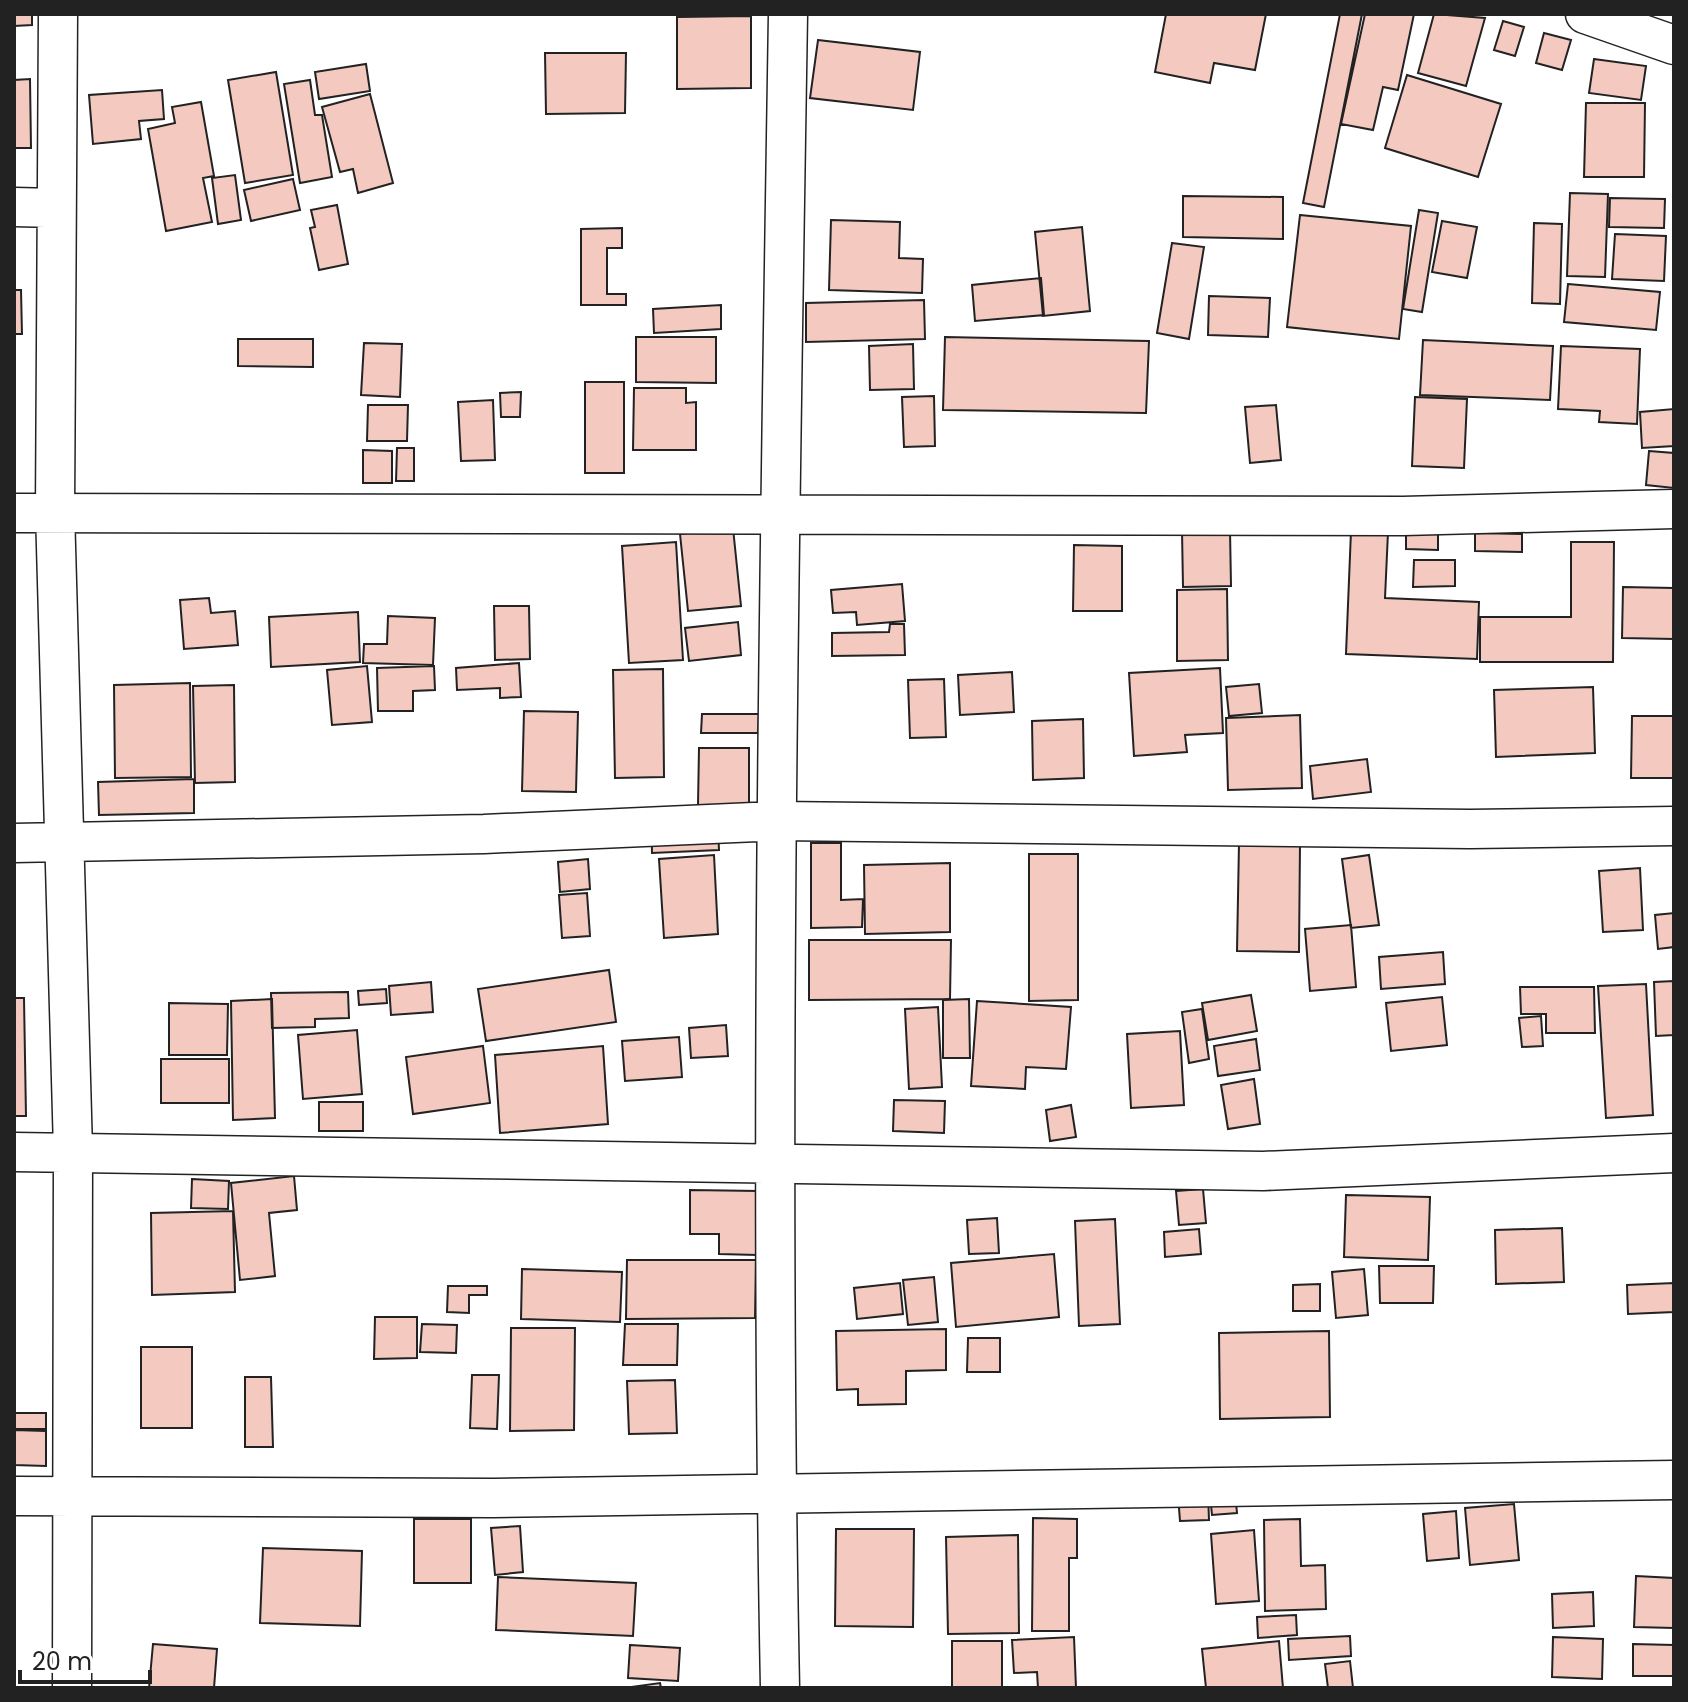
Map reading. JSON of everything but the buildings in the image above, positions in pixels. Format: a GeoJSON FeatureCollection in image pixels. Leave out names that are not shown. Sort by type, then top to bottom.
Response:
{"type":"FeatureCollection","features":[{"type":"Feature","properties":{"kind":"street"},"geometry":{"type":"LineString","coordinates":[[58,14],[55,511],[73,1150],[72,1688]]}},
{"type":"Feature","properties":{"kind":"street"},"geometry":{"type":"LineString","coordinates":[[780,1688],[776,1493],[778,821],[788,14]]}},
{"type":"Feature","properties":{"kind":"street"},"geometry":{"type":"LineString","coordinates":[[1585,14],[1670,34]]}},
{"type":"Feature","properties":{"kind":"street"},"geometry":{"type":"LineString","coordinates":[[14,207],[56,208]]}},
{"type":"Feature","properties":{"kind":"street"},"geometry":{"type":"LineString","coordinates":[[14,513],[1403,516],[1674,509]]}},
{"type":"Feature","properties":{"kind":"street"},"geometry":{"type":"LineString","coordinates":[[14,843],[484,834],[778,821],[1454,829],[1674,826]]}},
{"type":"Feature","properties":{"kind":"street"},"geometry":{"type":"LineString","coordinates":[[14,1152],[73,1150],[1263,1171],[1674,1153]]}},
{"type":"Feature","properties":{"kind":"street"},"geometry":{"type":"LineString","coordinates":[[14,1496],[493,1498],[1674,1480]]}}]}
